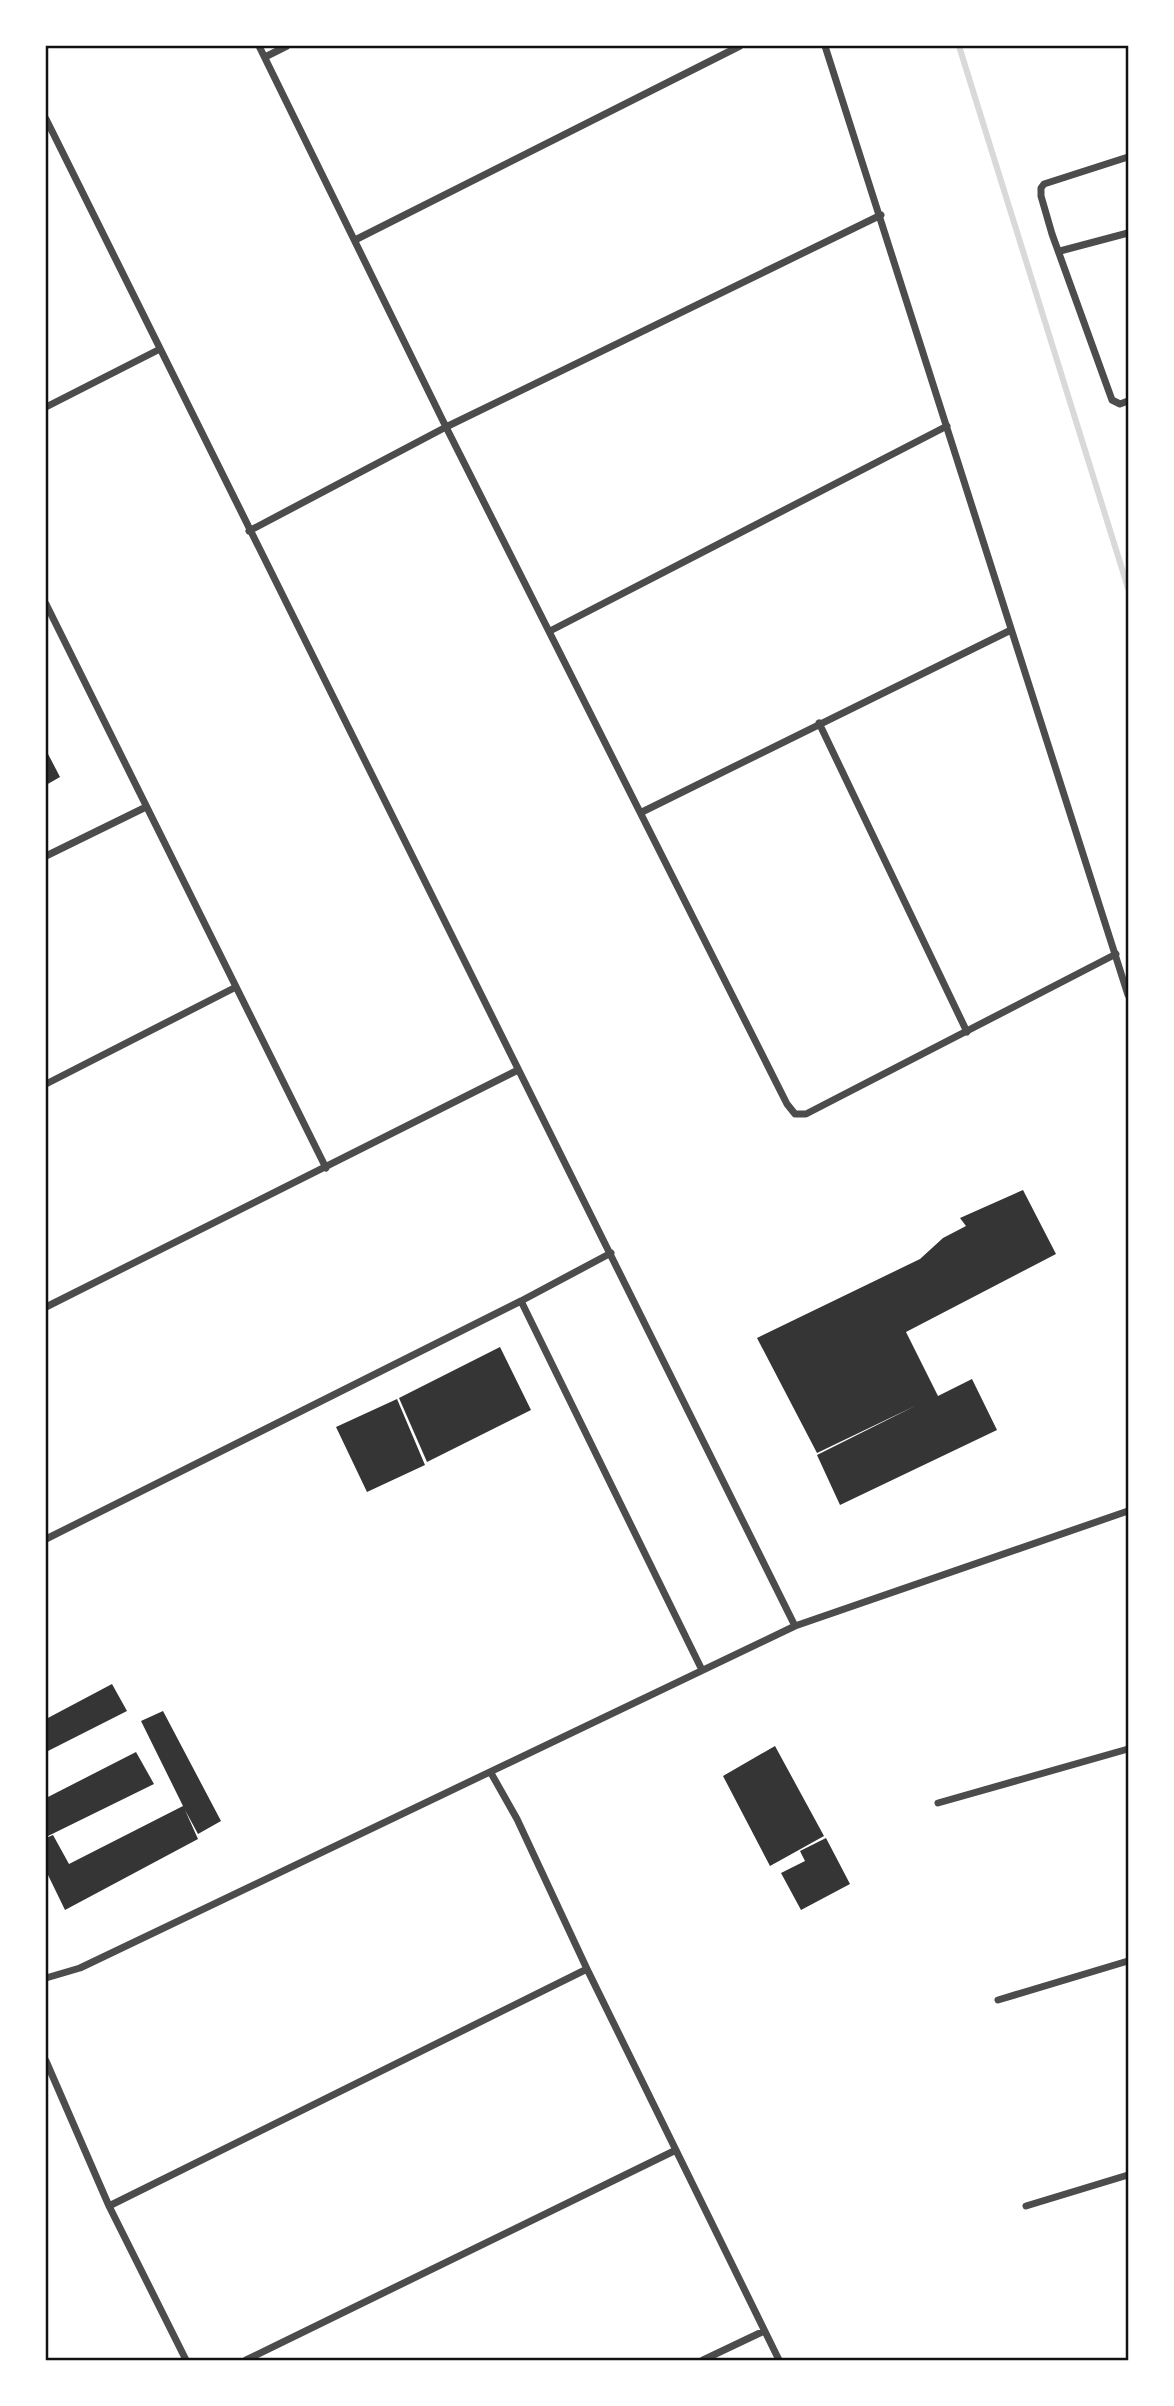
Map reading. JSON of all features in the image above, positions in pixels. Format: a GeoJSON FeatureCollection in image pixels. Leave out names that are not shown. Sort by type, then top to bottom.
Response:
{"type":"FeatureCollection","features":[{"type":"Feature","properties":{"kind":"street"},"geometry":{"type":"LineString","coordinates":[[259,46],[446,427],[787,1104],[795,1114],[806,1114],[1116,954]]}},
{"type":"Feature","properties":{"kind":"street"},"geometry":{"type":"LineString","coordinates":[[265,57],[287,46]]}},
{"type":"Feature","properties":{"kind":"street"},"geometry":{"type":"LineString","coordinates":[[355,240],[740,46]]}},
{"type":"Feature","properties":{"kind":"street"},"geometry":{"type":"LineString","coordinates":[[825,46],[1129,995]]}},
{"type":"Feature","properties":{"kind":"street"},"geometry":{"type":"LineString","coordinates":[[46,119],[795,1626]]}},
{"type":"Feature","properties":{"kind":"street"},"geometry":{"type":"LineString","coordinates":[[1129,157],[1044,184],[1041,188],[1048,222],[1112,401],[1120,404],[1129,401]]}},
{"type":"Feature","properties":{"kind":"street"},"geometry":{"type":"LineString","coordinates":[[249,531],[446,427],[881,215]]}},
{"type":"Feature","properties":{"kind":"street"},"geometry":{"type":"LineString","coordinates":[[1059,251],[1129,233]]}},
{"type":"Feature","properties":{"kind":"street"},"geometry":{"type":"LineString","coordinates":[[46,407],[160,349]]}},
{"type":"Feature","properties":{"kind":"street"},"geometry":{"type":"LineString","coordinates":[[550,631],[947,426]]}},
{"type":"Feature","properties":{"kind":"street"},"geometry":{"type":"LineString","coordinates":[[46,604],[326,1168]]}},
{"type":"Feature","properties":{"kind":"street"},"geometry":{"type":"LineString","coordinates":[[642,812],[1011,630]]}},
{"type":"Feature","properties":{"kind":"street"},"geometry":{"type":"LineString","coordinates":[[819,723],[967,1032]]}},
{"type":"Feature","properties":{"kind":"street"},"geometry":{"type":"LineString","coordinates":[[46,856],[146,807]]}},
{"type":"Feature","properties":{"kind":"street"},"geometry":{"type":"LineString","coordinates":[[46,1084],[236,987]]}},
{"type":"Feature","properties":{"kind":"street"},"geometry":{"type":"LineString","coordinates":[[46,1307],[518,1070]]}},
{"type":"Feature","properties":{"kind":"street"},"geometry":{"type":"LineString","coordinates":[[46,1539],[521,1301],[611,1253]]}},
{"type":"Feature","properties":{"kind":"street"},"geometry":{"type":"LineString","coordinates":[[521,1301],[702,1670]]}},
{"type":"Feature","properties":{"kind":"street"},"geometry":{"type":"LineString","coordinates":[[46,1978],[79,1968],[795,1626],[1129,1511]]}},
{"type":"Feature","properties":{"kind":"street"},"geometry":{"type":"LineString","coordinates":[[938,1802],[1129,1749]]}},
{"type":"Feature","properties":{"kind":"street"},"geometry":{"type":"LineString","coordinates":[[491,1773],[517,1819],[587,1969],[779,2361]]}},
{"type":"Feature","properties":{"kind":"street"},"geometry":{"type":"LineString","coordinates":[[998,2000],[1129,1961]]}},
{"type":"Feature","properties":{"kind":"street"},"geometry":{"type":"LineString","coordinates":[[109,2206],[587,1969]]}},
{"type":"Feature","properties":{"kind":"street"},"geometry":{"type":"LineString","coordinates":[[46,2061],[109,2206],[186,2361]]}},
{"type":"Feature","properties":{"kind":"street"},"geometry":{"type":"LineString","coordinates":[[246,2361],[676,2150]]}},
{"type":"Feature","properties":{"kind":"street"},"geometry":{"type":"LineString","coordinates":[[1026,2206],[1129,2175]]}},
{"type":"Feature","properties":{"kind":"street"},"geometry":{"type":"LineString","coordinates":[[704,2361],[764,2331]]}},
{"type":"Feature","properties":{"kind":"building"},"geometry":{"type":"Polygon","coordinates":[[[46,750],[60,777],[46,785],[46,750]]]}},
{"type":"Feature","properties":{"kind":"building"},"geometry":{"type":"Polygon","coordinates":[[[1023,1190],[1056,1254],[906,1332],[938,1396],[972,1379],[997,1430],[840,1505],[817,1455],[917,1405],[817,1453],[757,1338],[920,1259],[943,1238],[966,1226],[960,1218],[1023,1190]]]}},
{"type":"Feature","properties":{"kind":"building"},"geometry":{"type":"Polygon","coordinates":[[[500,1347],[531,1410],[427,1462],[399,1398],[500,1347]]]}},
{"type":"Feature","properties":{"kind":"building"},"geometry":{"type":"Polygon","coordinates":[[[397,1399],[425,1465],[367,1492],[336,1427],[397,1399]]]}},
{"type":"Feature","properties":{"kind":"building"},"geometry":{"type":"Polygon","coordinates":[[[112,1684],[127,1711],[46,1752],[46,1719],[112,1684]]]}},
{"type":"Feature","properties":{"kind":"building"},"geometry":{"type":"Polygon","coordinates":[[[163,1711],[221,1821],[198,1834],[185,1810],[198,1839],[65,1910],[48,1875],[46,1876],[46,1838],[53,1835],[69,1864],[183,1806],[141,1721],[163,1711]]]}},
{"type":"Feature","properties":{"kind":"building"},"geometry":{"type":"Polygon","coordinates":[[[775,1746],[824,1836],[770,1866],[723,1776],[775,1746]]]}},
{"type":"Feature","properties":{"kind":"building"},"geometry":{"type":"Polygon","coordinates":[[[136,1752],[154,1784],[46,1837],[46,1798],[136,1752]]]}},
{"type":"Feature","properties":{"kind":"building"},"geometry":{"type":"Polygon","coordinates":[[[826,1838],[850,1884],[801,1910],[781,1873],[805,1861],[800,1851],[826,1838]]]}},
{"type":"Feature","properties":{"kind":"waterway"},"geometry":{"type":"LineString","coordinates":[[959,46],[1128,588]]}}]}
